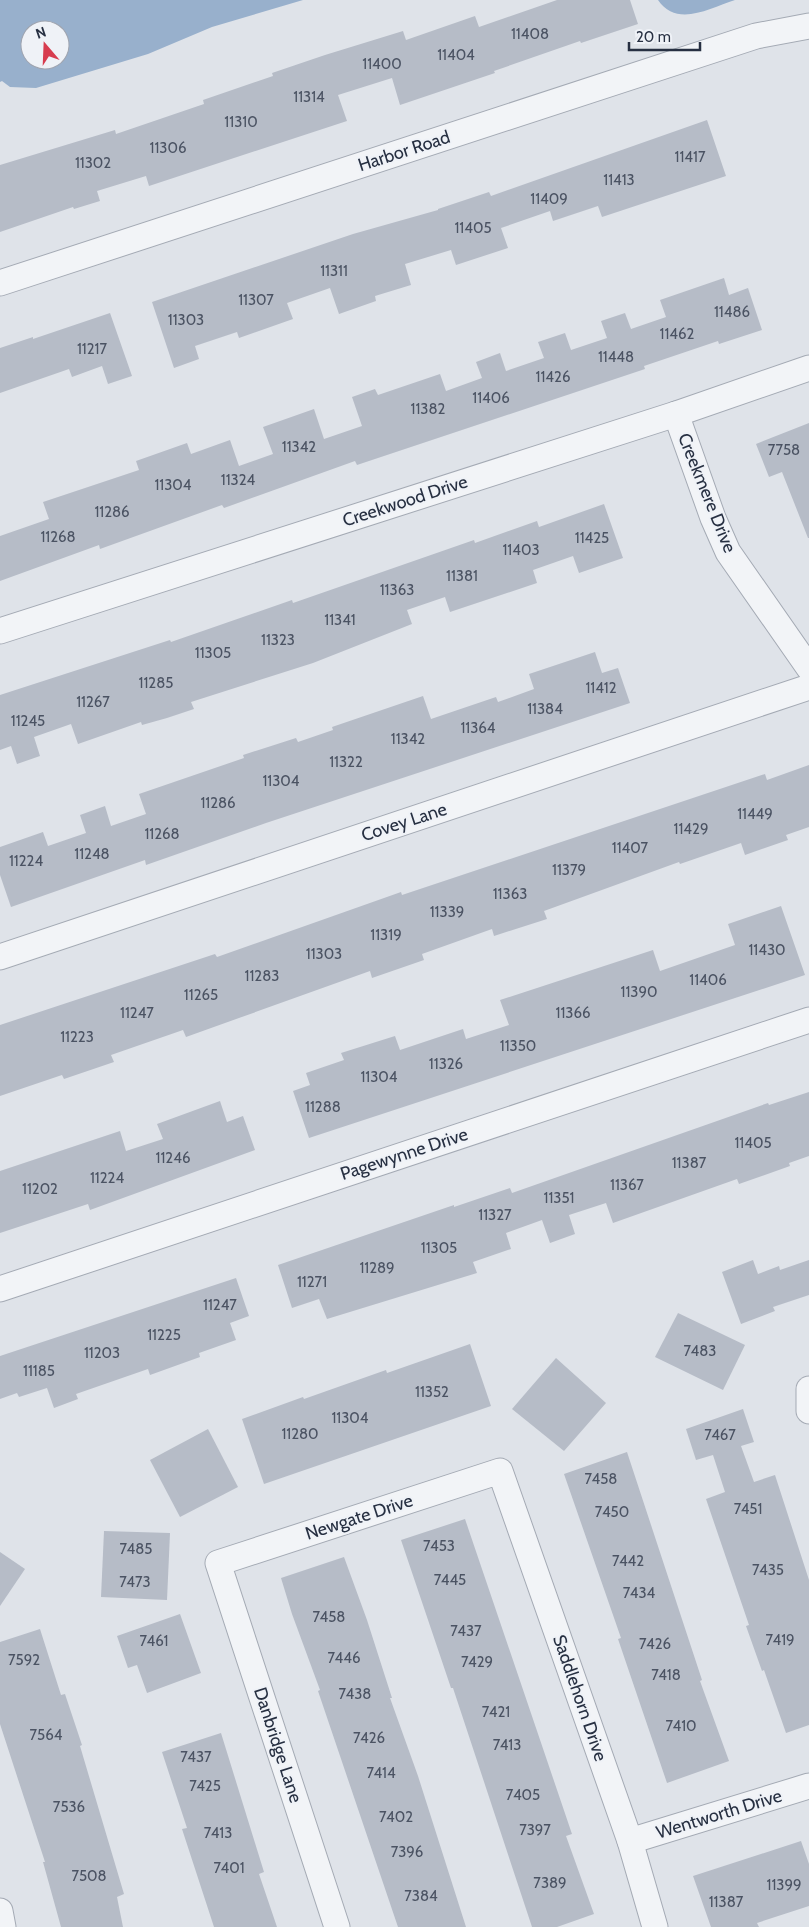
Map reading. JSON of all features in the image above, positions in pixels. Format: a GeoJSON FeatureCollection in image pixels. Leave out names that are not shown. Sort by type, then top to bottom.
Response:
{"type":"FeatureCollection","features":[{"type":"Feature","properties":{"kind":"street","name":"Harbor Road"},"geometry":{"type":"LineString","coordinates":[[0,283],[756,36],[809,26]]}},
{"type":"Feature","properties":{"kind":"street","name":"Creekwood Drive"},"geometry":{"type":"LineString","coordinates":[[0,631],[676,414],[809,368]]}},
{"type":"Feature","properties":{"kind":"street","name":"Creekmere Drive"},"geometry":{"type":"LineString","coordinates":[[676,414],[713,518],[728,552],[809,668]]}},
{"type":"Feature","properties":{"kind":"street","name":"Covey Lane"},"geometry":{"type":"LineString","coordinates":[[0,957],[809,687]]}},
{"type":"Feature","properties":{"kind":"street","name":"Pagewynne Drive"},"geometry":{"type":"LineString","coordinates":[[0,1289],[809,1020]]}},
{"type":"Feature","properties":{"kind":"street"},"geometry":{"type":"LineString","coordinates":[[809,1388],[809,1411]]}},
{"type":"Feature","properties":{"kind":"street","name":"Newgate Drive"},"geometry":{"type":"LineString","coordinates":[[218,1563],[500,1471]]}},
{"type":"Feature","properties":{"kind":"street","name":"Saddlehorn Drive"},"geometry":{"type":"LineString","coordinates":[[500,1471],[630,1841],[655,1927]]}},
{"type":"Feature","properties":{"kind":"street","name":"Danbridge Lane"},"geometry":{"type":"LineString","coordinates":[[218,1563],[337,1927]]}},
{"type":"Feature","properties":{"kind":"street","name":"Wentworth Drive"},"geometry":{"type":"LineString","coordinates":[[630,1841],[809,1786]]}},
{"type":"Feature","properties":{"kind":"street"},"geometry":{"type":"LineString","coordinates":[[0,1911],[3,1927]]}},
{"type":"Feature","properties":{"kind":"water"},"geometry":{"type":"Polygon","coordinates":[[[0,0],[303,0],[212,27],[148,54],[36,88],[10,87],[2,81],[0,82],[0,0]]]}},
{"type":"Feature","properties":{"kind":"water"},"geometry":{"type":"Polygon","coordinates":[[[658,0],[735,0],[705,11],[684,14],[675,13],[658,0]]]}},
{"type":"Feature","properties":{"kind":"building"},"geometry":{"type":"Polygon","coordinates":[[[557,0],[630,0],[638,24],[581,43],[580,41],[494,71],[495,73],[400,105],[392,78],[338,95],[347,121],[149,186],[146,176],[97,191],[100,201],[74,209],[73,207],[0,232],[0,165],[115,130],[116,134],[204,104],[203,100],[273,76],[272,73],[403,31],[406,40],[475,16],[479,27],[557,0]]]}},
{"type":"Feature","properties":{"kind":"building"},"geometry":{"type":"Polygon","coordinates":[[[707,120],[726,176],[602,217],[598,206],[553,221],[550,211],[501,228],[508,248],[456,265],[451,250],[405,264],[411,285],[375,296],[376,301],[339,314],[330,288],[287,303],[293,319],[239,338],[237,332],[195,346],[199,359],[174,368],[152,302],[353,234],[438,210],[489,192],[491,196],[707,120]]]}},
{"type":"Feature","properties":{"kind":"building"},"geometry":{"type":"Polygon","coordinates":[[[724,278],[729,295],[748,288],[762,330],[719,344],[718,341],[644,366],[645,369],[357,465],[355,461],[224,508],[222,505],[100,549],[99,545],[0,581],[0,536],[49,519],[43,502],[139,470],[136,461],[187,443],[191,454],[230,440],[239,466],[273,454],[263,427],[314,409],[324,439],[362,426],[352,397],[375,389],[378,395],[440,374],[446,391],[482,378],[476,362],[500,353],[506,371],[544,358],[538,342],[565,333],[571,350],[607,338],[601,321],[625,313],[631,329],[666,317],[660,300],[724,278]]]}},
{"type":"Feature","properties":{"kind":"building"},"geometry":{"type":"Polygon","coordinates":[[[110,313],[132,376],[108,384],[102,366],[72,377],[69,369],[0,393],[0,348],[110,313]]]}},
{"type":"Feature","properties":{"kind":"building"},"geometry":{"type":"Polygon","coordinates":[[[809,423],[808,538],[782,472],[769,477],[756,444],[809,423]]]}},
{"type":"Feature","properties":{"kind":"building"},"geometry":{"type":"Polygon","coordinates":[[[604,504],[623,558],[579,573],[573,556],[533,570],[537,583],[450,612],[445,597],[407,610],[412,624],[313,663],[191,702],[194,709],[167,718],[142,725],[141,722],[78,744],[71,724],[34,737],[40,756],[17,764],[11,746],[0,750],[0,695],[170,640],[171,642],[292,600],[293,603],[474,540],[475,543],[537,521],[539,527],[604,504]]]}},
{"type":"Feature","properties":{"kind":"building"},"geometry":{"type":"Polygon","coordinates":[[[595,652],[602,673],[618,668],[630,703],[266,823],[146,865],[145,860],[11,907],[0,875],[0,847],[43,832],[48,846],[86,833],[80,815],[105,806],[111,826],[146,814],[139,794],[244,758],[243,755],[296,738],[298,742],[333,730],[332,727],[423,696],[431,719],[496,697],[498,702],[534,689],[529,674],[595,652]]]}},
{"type":"Feature","properties":{"kind":"building"},"geometry":{"type":"Polygon","coordinates":[[[809,765],[809,827],[786,835],[788,840],[745,855],[741,843],[680,864],[679,862],[544,911],[547,919],[494,936],[492,929],[422,954],[424,960],[372,978],[370,971],[186,1037],[183,1030],[111,1055],[114,1062],[64,1079],[62,1075],[0,1096],[0,1025],[215,954],[217,957],[401,892],[402,895],[765,774],[767,780],[809,765]]]}},
{"type":"Feature","properties":{"kind":"building"},"geometry":{"type":"Polygon","coordinates":[[[781,906],[805,975],[309,1138],[293,1091],[310,1085],[306,1073],[344,1060],[341,1053],[395,1036],[400,1050],[463,1029],[466,1039],[509,1025],[500,1000],[653,950],[660,971],[735,945],[728,924],[781,906]]]}},
{"type":"Feature","properties":{"kind":"building"},"geometry":{"type":"Polygon","coordinates":[[[809,1092],[809,1156],[789,1163],[790,1166],[739,1184],[737,1179],[613,1223],[606,1203],[569,1215],[575,1234],[550,1243],[542,1220],[506,1233],[511,1249],[473,1262],[477,1273],[327,1319],[319,1299],[292,1308],[278,1265],[454,1205],[454,1207],[510,1188],[512,1193],[768,1103],[769,1105],[809,1092]]]}},
{"type":"Feature","properties":{"kind":"building"},"geometry":{"type":"Polygon","coordinates":[[[220,1101],[227,1122],[243,1116],[255,1150],[90,1210],[88,1204],[0,1233],[0,1171],[120,1131],[126,1151],[163,1139],[157,1124],[220,1101]]]}},
{"type":"Feature","properties":{"kind":"building"},"geometry":{"type":"Polygon","coordinates":[[[753,1260],[758,1274],[779,1266],[780,1270],[809,1260],[809,1295],[773,1307],[775,1311],[741,1324],[722,1272],[753,1260]]]}},
{"type":"Feature","properties":{"kind":"building"},"geometry":{"type":"Polygon","coordinates":[[[236,1278],[249,1316],[230,1323],[236,1340],[199,1353],[200,1357],[150,1375],[148,1369],[76,1394],[78,1399],[54,1408],[47,1388],[19,1397],[17,1393],[0,1399],[0,1356],[236,1278]]]}},
{"type":"Feature","properties":{"kind":"building"},"geometry":{"type":"Polygon","coordinates":[[[678,1313],[745,1345],[723,1390],[655,1357],[678,1313]]]}},
{"type":"Feature","properties":{"kind":"building"},"geometry":{"type":"Polygon","coordinates":[[[470,1344],[491,1406],[264,1484],[242,1419],[303,1397],[304,1399],[386,1370],[387,1373],[470,1344]]]}},
{"type":"Feature","properties":{"kind":"building"},"geometry":{"type":"Polygon","coordinates":[[[556,1358],[606,1403],[564,1451],[512,1409],[556,1358]]]}},
{"type":"Feature","properties":{"kind":"building"},"geometry":{"type":"Polygon","coordinates":[[[743,1409],[754,1442],[741,1446],[754,1482],[775,1475],[809,1580],[809,1725],[786,1733],[746,1626],[749,1625],[706,1499],[725,1492],[713,1455],[696,1460],[686,1429],[743,1409]]]}},
{"type":"Feature","properties":{"kind":"building"},"geometry":{"type":"Polygon","coordinates":[[[208,1429],[238,1487],[180,1517],[150,1460],[208,1429]]]}},
{"type":"Feature","properties":{"kind":"building"},"geometry":{"type":"Polygon","coordinates":[[[627,1452],[702,1680],[700,1681],[729,1761],[667,1783],[618,1639],[621,1638],[564,1474],[627,1452]]]}},
{"type":"Feature","properties":{"kind":"building"},"geometry":{"type":"Polygon","coordinates":[[[465,1519],[572,1834],[566,1836],[594,1914],[557,1927],[532,1927],[453,1688],[451,1688],[401,1540],[465,1519]]]}},
{"type":"Feature","properties":{"kind":"building"},"geometry":{"type":"Polygon","coordinates":[[[104,1531],[170,1533],[167,1600],[101,1597],[104,1531]]]}},
{"type":"Feature","properties":{"kind":"building"},"geometry":{"type":"Polygon","coordinates":[[[0,1552],[25,1569],[0,1606],[0,1552]]]}},
{"type":"Feature","properties":{"kind":"building"},"geometry":{"type":"Polygon","coordinates":[[[344,1557],[367,1620],[392,1698],[390,1698],[418,1776],[466,1927],[398,1927],[318,1691],[320,1690],[292,1614],[281,1578],[344,1557]]]}},
{"type":"Feature","properties":{"kind":"building"},"geometry":{"type":"Polygon","coordinates":[[[180,1614],[201,1673],[147,1693],[137,1665],[128,1668],[117,1636],[180,1614]]]}},
{"type":"Feature","properties":{"kind":"building"},"geometry":{"type":"Polygon","coordinates":[[[40,1629],[61,1695],[65,1694],[82,1745],[80,1746],[124,1894],[117,1897],[123,1927],[61,1927],[43,1862],[45,1862],[0,1724],[0,1642],[40,1629]]]}},
{"type":"Feature","properties":{"kind":"building"},"geometry":{"type":"Polygon","coordinates":[[[221,1733],[264,1872],[259,1874],[277,1927],[214,1927],[182,1829],[187,1828],[162,1752],[221,1733]]]}},
{"type":"Feature","properties":{"kind":"building"},"geometry":{"type":"Polygon","coordinates":[[[801,1841],[809,1864],[809,1906],[757,1923],[759,1927],[711,1927],[693,1876],[801,1841]]]}}]}
